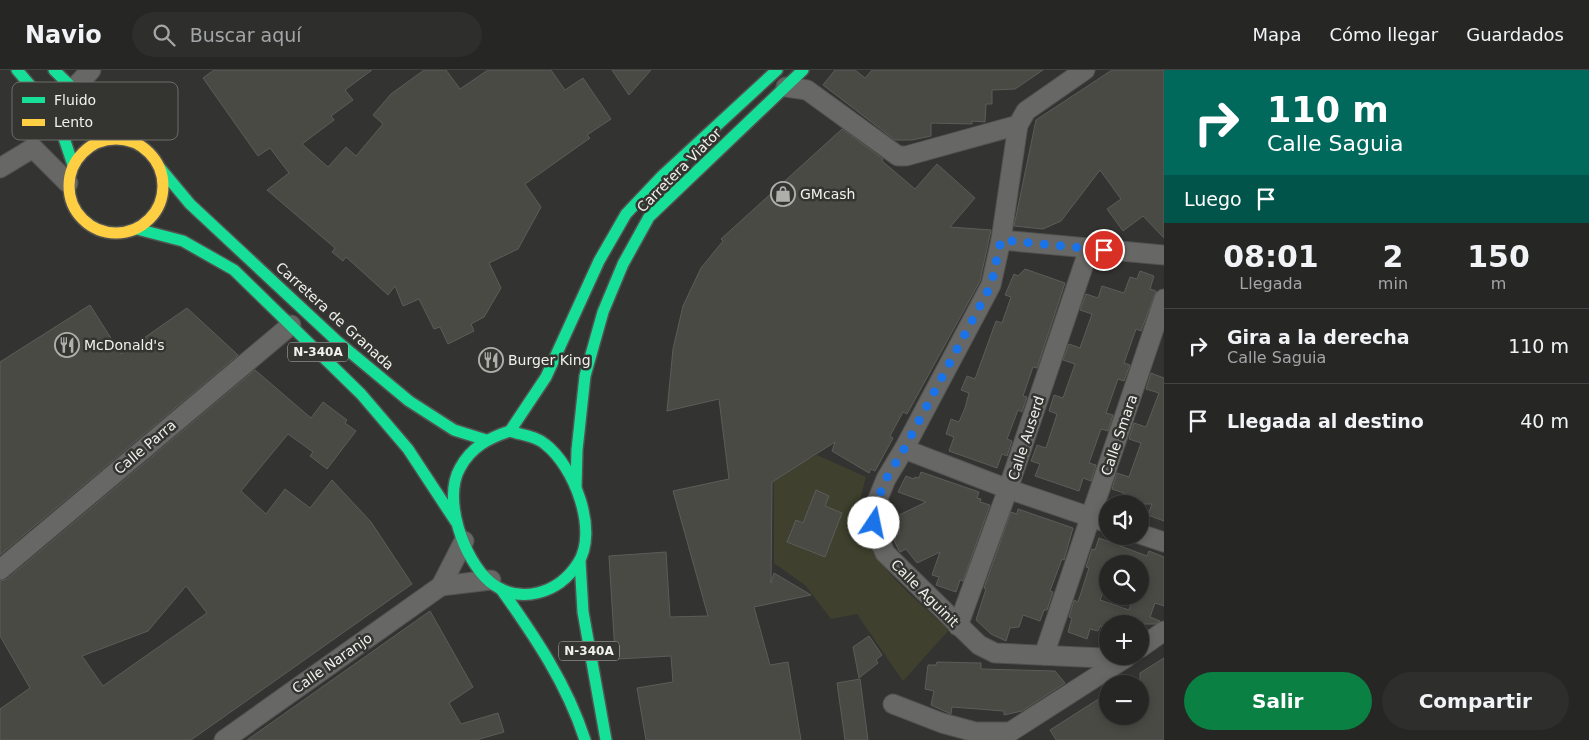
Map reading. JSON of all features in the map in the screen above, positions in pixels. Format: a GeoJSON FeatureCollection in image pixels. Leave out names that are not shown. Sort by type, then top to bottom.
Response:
{"type":"FeatureCollection","features":[{"type":"Feature","properties":{"kind":"main road","name":"N-340A"},"geometry":{"type":"LineString","coordinates":[[17,70],[27,82]]}},
{"type":"Feature","properties":{"kind":"main road","name":"N-340A"},"geometry":{"type":"LineString","coordinates":[[54,70],[66,82]]}},
{"type":"Feature","properties":{"kind":"main road","name":"Carretera Viator"},"geometry":{"type":"LineString","coordinates":[[510,431],[546,378],[599,260],[626,214],[662,176],[776,70]]}},
{"type":"Feature","properties":{"kind":"main road","name":"Carretera Viator"},"geometry":{"type":"LineString","coordinates":[[576,487],[576,450],[585,376],[603,312],[623,264],[649,217],[803,70]]}},
{"type":"Feature","properties":{"kind":"main road","name":"N-340A"},"geometry":{"type":"LineString","coordinates":[[63,140],[71,174],[70,199],[83,221],[99,231],[120,234],[137,229],[183,241],[211,255],[234,270],[361,394],[408,449],[461,533],[480,571],[496,584],[557,676],[585,740]]}},
{"type":"Feature","properties":{"kind":"main road"},"geometry":{"type":"LineString","coordinates":[[71,174],[90,146],[106,140],[126,140]]}},
{"type":"Feature","properties":{"kind":"main road","name":"N-340A"},"geometry":{"type":"LineString","coordinates":[[126,140],[139,144],[150,153],[160,168]]}},
{"type":"Feature","properties":{"kind":"main road"},"geometry":{"type":"LineString","coordinates":[[137,229],[151,218],[160,204],[163,193],[160,168]]}},
{"type":"Feature","properties":{"kind":"main road","name":"Carretera de Granada"},"geometry":{"type":"LineString","coordinates":[[160,168],[190,204],[338,342],[408,401],[454,430],[486,440]]}},
{"type":"Feature","properties":{"kind":"main road","name":"N-340A"},"geometry":{"type":"LineString","coordinates":[[461,533],[454,509],[455,479],[468,455],[486,440],[510,431],[545,444],[563,464],[576,487],[584,513],[586,535],[580,561],[583,612],[606,740]]}},
{"type":"Feature","properties":{"kind":"main road","name":"N-340A"},"geometry":{"type":"LineString","coordinates":[[496,584],[527,595],[554,589],[580,561]]}},
{"type":"Feature","properties":{"kind":"street"},"geometry":{"type":"LineString","coordinates":[[80,82],[91,70]]}},
{"type":"Feature","properties":{"kind":"street"},"geometry":{"type":"LineString","coordinates":[[786,87],[807,90],[898,156],[906,156],[1018,125],[1026,111],[1085,70]]}},
{"type":"Feature","properties":{"kind":"street","name":"Calle Aguinit"},"geometry":{"type":"LineString","coordinates":[[1018,125],[1001,240],[991,285],[904,449],[886,479],[875,506],[874,523],[878,539],[885,553],[979,645],[995,653],[1099,657]]}},
{"type":"Feature","properties":{"kind":"street"},"geometry":{"type":"LineString","coordinates":[[0,168],[33,148],[71,174]]}},
{"type":"Feature","properties":{"kind":"street"},"geometry":{"type":"LineString","coordinates":[[1001,240],[1089,249],[1160,250]]}},
{"type":"Feature","properties":{"kind":"street","name":"Calle Auserd"},"geometry":{"type":"LineString","coordinates":[[958,626],[1008,489],[1089,249]]}},
{"type":"Feature","properties":{"kind":"street","name":"Calle Smara"},"geometry":{"type":"LineString","coordinates":[[1106,495],[1164,299]]}},
{"type":"Feature","properties":{"kind":"street","name":"Calle Parra"},"geometry":{"type":"LineString","coordinates":[[0,570],[291,325]]}},
{"type":"Feature","properties":{"kind":"street"},"geometry":{"type":"LineString","coordinates":[[904,449],[1008,489],[1099,520]]}},
{"type":"Feature","properties":{"kind":"street","name":"Calle Smara"},"geometry":{"type":"LineString","coordinates":[[1044,655],[1099,520]]}},
{"type":"Feature","properties":{"kind":"street","name":"Calle Naranjo"},"geometry":{"type":"LineString","coordinates":[[224,740],[440,586],[461,533]]}},
{"type":"Feature","properties":{"kind":"street"},"geometry":{"type":"LineString","coordinates":[[1149,537],[1164,542]]}},
{"type":"Feature","properties":{"kind":"street","name":"Calle Naranjo"},"geometry":{"type":"LineString","coordinates":[[440,586],[496,584]]}},
{"type":"Feature","properties":{"kind":"street"},"geometry":{"type":"LineString","coordinates":[[1149,642],[1164,631]]}},
{"type":"Feature","properties":{"kind":"street"},"geometry":{"type":"LineString","coordinates":[[893,704],[942,723],[975,732],[1014,736],[1116,665]]}},
{"type":"Feature","properties":{"kind":"green space"},"geometry":{"type":"Polygon","coordinates":[[[817,455],[866,477],[861,496],[860,515],[865,533],[873,549],[895,579],[949,630],[903,681],[857,614],[831,619],[805,585],[774,563],[774,478],[817,455]]]}},
{"type":"Feature","properties":{"kind":"building"},"geometry":{"type":"Polygon","coordinates":[[[214,70],[372,70],[345,90],[353,100],[331,116],[334,120],[302,144],[328,167],[346,147],[356,156],[383,124],[373,115],[391,94],[424,70],[446,70],[460,89],[488,70],[551,70],[565,90],[583,78],[611,119],[587,135],[590,138],[525,184],[541,207],[518,249],[489,263],[501,288],[484,317],[471,324],[474,331],[448,344],[440,327],[434,329],[419,299],[403,306],[395,286],[388,295],[346,257],[343,261],[332,252],[335,248],[267,190],[289,173],[270,148],[258,156],[203,78],[214,70]]]}},
{"type":"Feature","properties":{"kind":"building"},"geometry":{"type":"Polygon","coordinates":[[[612,70],[651,70],[629,95],[612,70]]]}},
{"type":"Feature","properties":{"kind":"building"},"geometry":{"type":"Polygon","coordinates":[[[835,70],[855,70],[865,78],[872,70],[1043,70],[1015,89],[992,90],[992,104],[986,104],[985,122],[972,121],[972,124],[931,123],[931,136],[912,140],[895,140],[823,85],[835,70]]]}},
{"type":"Feature","properties":{"kind":"building"},"geometry":{"type":"Polygon","coordinates":[[[1112,70],[1164,70],[1164,238],[1143,216],[1123,231],[1107,209],[1121,199],[1100,170],[1061,221],[1043,229],[1014,226],[1036,120],[1112,70]]]}},
{"type":"Feature","properties":{"kind":"building"},"geometry":{"type":"Polygon","coordinates":[[[842,129],[883,159],[882,161],[915,189],[937,164],[975,198],[950,227],[991,230],[980,281],[907,414],[903,412],[890,436],[893,438],[875,471],[871,469],[869,473],[832,451],[835,442],[772,482],[771,583],[774,573],[811,595],[754,607],[770,665],[788,662],[801,740],[646,740],[637,688],[673,682],[671,656],[618,659],[615,653],[609,556],[666,552],[670,617],[708,616],[673,491],[729,479],[719,399],[667,411],[673,349],[683,306],[701,268],[723,241],[721,239],[842,129]]]}},
{"type":"Feature","properties":{"kind":"building"},"geometry":{"type":"Polygon","coordinates":[[[1025,269],[1065,283],[1037,368],[1033,367],[1023,396],[1027,397],[1022,412],[1018,410],[1007,439],[1012,441],[1007,456],[1002,454],[997,468],[949,451],[954,437],[946,434],[951,419],[959,422],[965,408],[969,393],[961,390],[967,376],[975,379],[996,321],[1002,323],[1011,297],[1005,295],[1014,274],[1018,276],[1025,269]]]}},
{"type":"Feature","properties":{"kind":"building"},"geometry":{"type":"Polygon","coordinates":[[[1140,271],[1154,276],[1150,289],[1156,291],[1141,331],[1136,329],[1124,363],[1130,365],[1124,381],[1118,379],[1106,413],[1113,415],[1108,431],[1101,429],[1089,463],[1096,465],[1091,481],[1083,478],[1079,491],[1035,476],[1040,464],[1031,461],[1037,445],[1046,448],[1057,414],[1049,411],[1054,395],[1063,398],[1075,364],[1063,360],[1069,344],[1080,348],[1092,314],[1080,310],[1086,294],[1098,298],[1102,286],[1124,293],[1130,277],[1137,279],[1140,271]]]}},
{"type":"Feature","properties":{"kind":"building"},"geometry":{"type":"Polygon","coordinates":[[[90,305],[121,354],[187,308],[238,355],[0,555],[0,362],[90,305]]]}},
{"type":"Feature","properties":{"kind":"building"},"geometry":{"type":"Polygon","coordinates":[[[255,370],[311,418],[323,402],[347,420],[345,423],[356,431],[327,469],[310,456],[313,452],[288,434],[241,491],[266,514],[285,489],[310,508],[332,480],[371,522],[412,584],[191,740],[0,740],[0,709],[30,688],[0,636],[0,581],[7,579],[255,370]],[[186,586],[148,631],[82,656],[103,686],[207,613],[186,586]]]}},
{"type":"Feature","properties":{"kind":"building"},"geometry":{"type":"Polygon","coordinates":[[[1151,373],[1164,378],[1164,521],[1149,515],[1152,504],[1149,504],[1149,495],[1123,495],[1124,493],[1112,489],[1117,473],[1129,477],[1141,443],[1129,439],[1134,423],[1146,427],[1159,393],[1146,389],[1151,373]]]}},
{"type":"Feature","properties":{"kind":"building"},"geometry":{"type":"Polygon","coordinates":[[[921,472],[979,492],[977,498],[981,499],[980,502],[990,505],[963,581],[960,580],[956,592],[936,585],[939,577],[932,575],[940,552],[917,563],[906,549],[900,552],[892,537],[900,533],[895,517],[926,502],[898,492],[906,476],[914,479],[915,477],[919,478],[921,472]]]}},
{"type":"Feature","properties":{"kind":"building"},"geometry":{"type":"Polygon","coordinates":[[[816,490],[829,496],[825,506],[842,513],[825,557],[787,542],[796,520],[803,523],[816,490]]]}},
{"type":"Feature","properties":{"kind":"building"},"geometry":{"type":"Polygon","coordinates":[[[1018,509],[1073,528],[1064,560],[1062,559],[1050,591],[1053,592],[1047,610],[1044,610],[1040,621],[1023,615],[1019,627],[1010,628],[1006,641],[991,634],[976,620],[986,589],[984,588],[1011,512],[1017,514],[1018,509]]]}},
{"type":"Feature","properties":{"kind":"building"},"geometry":{"type":"Polygon","coordinates":[[[1099,538],[1099,545],[1118,545],[1144,555],[1099,555],[1099,605],[1114,605],[1129,610],[1131,605],[1149,605],[1149,555],[1147,555],[1149,551],[1164,557],[1164,606],[1155,603],[1150,617],[1160,621],[1155,624],[1149,624],[1149,615],[1099,615],[1098,631],[1090,629],[1087,639],[1068,632],[1072,618],[1069,617],[1074,600],[1078,602],[1089,568],[1086,567],[1092,549],[1095,550],[1099,538]]]}},
{"type":"Feature","properties":{"kind":"building"},"geometry":{"type":"Polygon","coordinates":[[[430,611],[473,687],[449,703],[461,724],[498,713],[504,732],[476,740],[247,740],[430,611]]]}},
{"type":"Feature","properties":{"kind":"building"},"geometry":{"type":"Polygon","coordinates":[[[869,636],[882,655],[876,660],[878,663],[859,678],[853,647],[869,636]]]}},
{"type":"Feature","properties":{"kind":"building"},"geometry":{"type":"Polygon","coordinates":[[[1164,658],[1164,740],[1056,740],[1050,730],[1099,699],[1099,725],[1149,725],[1149,675],[1140,675],[1140,673],[1164,658]]]}},
{"type":"Feature","properties":{"kind":"building"},"geometry":{"type":"Polygon","coordinates":[[[937,662],[981,663],[981,669],[1055,671],[1065,683],[1022,711],[1004,715],[1004,711],[952,707],[951,714],[931,705],[934,691],[925,689],[928,665],[936,665],[937,662]]]}},
{"type":"Feature","properties":{"kind":"building"},"geometry":{"type":"Polygon","coordinates":[[[860,679],[868,740],[845,740],[837,683],[860,679]]]}},
{"type":"Feature","properties":{"kind":"traffic: fast"},"geometry":{"type":"LineString","coordinates":[[17,70],[27,82]]}},
{"type":"Feature","properties":{"kind":"traffic: fast"},"geometry":{"type":"LineString","coordinates":[[54,70],[66,82]]}},
{"type":"Feature","properties":{"kind":"traffic: fast"},"geometry":{"type":"LineString","coordinates":[[510,431],[546,377],[599,261],[626,214],[662,176],[777,70]]}},
{"type":"Feature","properties":{"kind":"traffic: fast"},"geometry":{"type":"LineString","coordinates":[[576,487],[577,450],[585,376],[603,312],[623,264],[649,217],[803,70]]}},
{"type":"Feature","properties":{"kind":"traffic: fast"},"geometry":{"type":"LineString","coordinates":[[65,140],[73,165]]}},
{"type":"Feature","properties":{"kind":"traffic: fast"},"geometry":{"type":"LineString","coordinates":[[160,168],[190,204],[338,342],[409,401],[454,430],[486,440]]}},
{"type":"Feature","properties":{"kind":"traffic: fast"},"geometry":{"type":"LineString","coordinates":[[137,229],[183,241],[234,270],[361,394],[408,449],[456,522]]}},
{"type":"Feature","properties":{"kind":"traffic: fast"},"geometry":{"type":"LineString","coordinates":[[510,431],[537,439],[556,454],[574,483],[584,517],[586,534],[584,550],[578,563],[560,582],[550,589],[538,593],[514,593],[490,582],[472,559],[464,544],[455,512],[453,496],[455,481],[464,461],[481,444],[510,431]]}},
{"type":"Feature","properties":{"kind":"traffic: fast"},"geometry":{"type":"LineString","coordinates":[[580,561],[583,612],[606,740]]}},
{"type":"Feature","properties":{"kind":"traffic: fast"},"geometry":{"type":"LineString","coordinates":[[501,589],[549,662],[578,719],[585,740]]}},
{"type":"Feature","properties":{"kind":"traffic: slow"},"geometry":{"type":"LineString","coordinates":[[107,140],[90,147],[83,153],[77,160],[70,177],[69,186],[73,204],[77,212],[90,225],[107,232],[116,233],[125,232],[142,225],[155,212],[162,195],[163,186]]}},
{"type":"Feature","properties":{"kind":"traffic: slow"},"geometry":{"type":"LineString","coordinates":[[125,140],[142,147],[155,160],[162,177],[163,186]]}},
{"type":"Feature","properties":{"kind":"place","name":"GMcash"},"geometry":{"type":"Point","coordinates":[783,194]}},
{"type":"Feature","properties":{"kind":"place","name":"McDonald's"},"geometry":{"type":"Point","coordinates":[67,345]}},
{"type":"Feature","properties":{"kind":"place","name":"Burger King"},"geometry":{"type":"Point","coordinates":[491,360]}},
{"type":"Feature","properties":{"kind":"route"},"geometry":{"type":"LineString","coordinates":[[874,523],[875,506],[886,479],[904,449],[991,285],[1001,240],[1104,250]]}}]}
